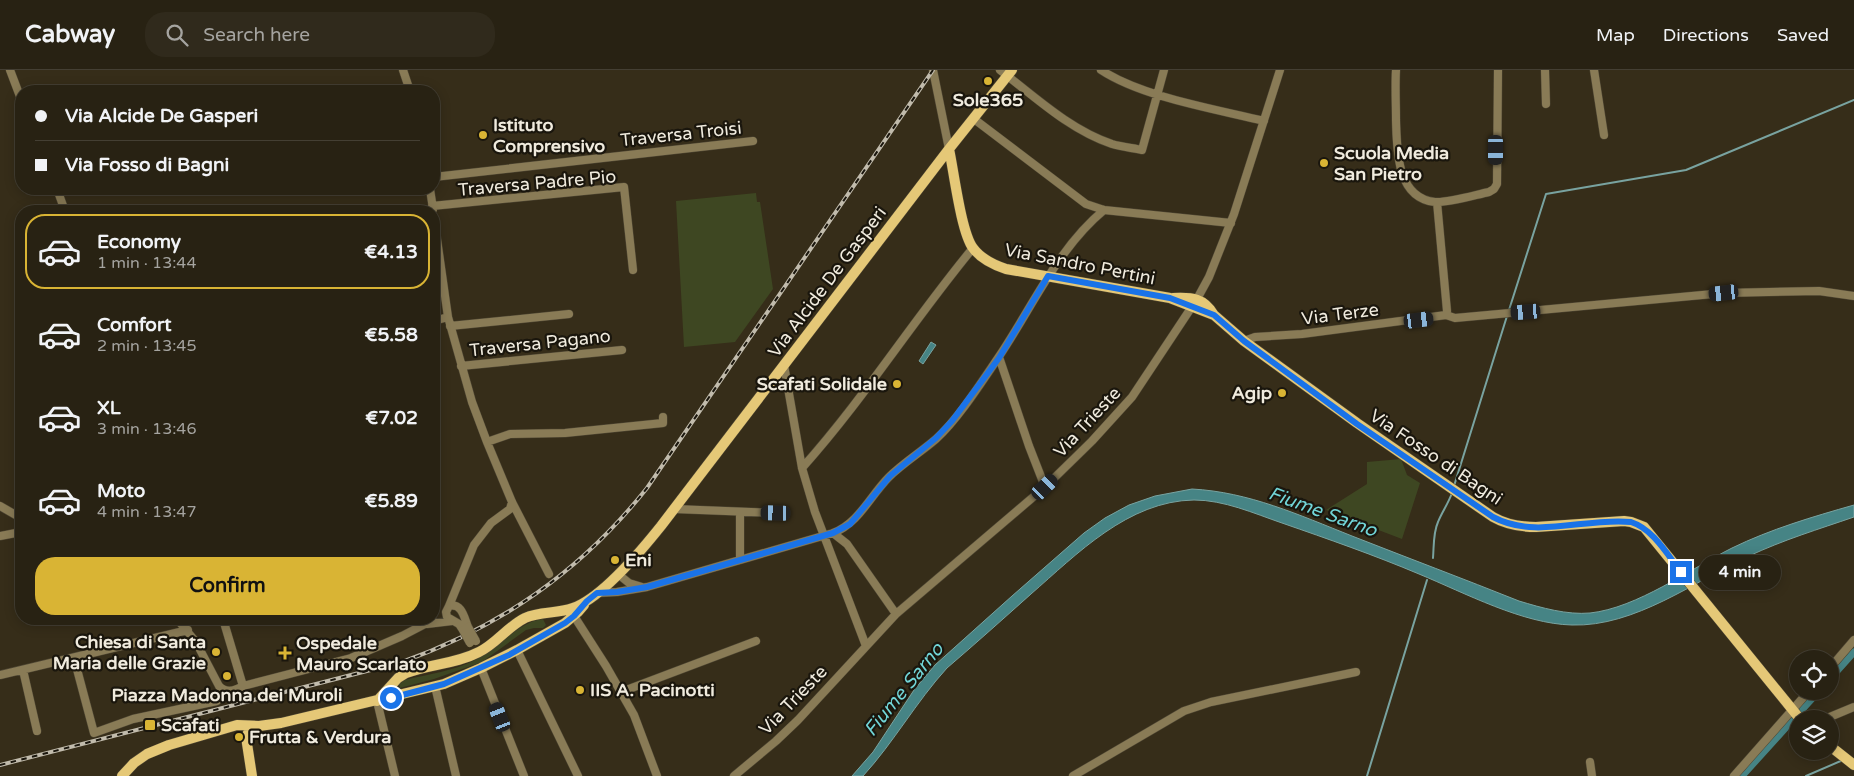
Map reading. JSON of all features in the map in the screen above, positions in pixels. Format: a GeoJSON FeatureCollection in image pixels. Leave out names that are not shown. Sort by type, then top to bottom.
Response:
{"type":"FeatureCollection","features":[{"type":"Feature","properties":{"kind":"main road","name":"Via Alcide De Gasperi"},"geometry":{"type":"LineString","coordinates":[[122,776],[134,762],[147,754],[169,745],[216,732],[281,723],[435,686],[481,668],[517,650],[574,616],[587,601],[618,574],[652,537],[974,119],[1007,72]]}},
{"type":"Feature","properties":{"kind":"main road"},"geometry":{"type":"LineString","coordinates":[[949,149],[966,234],[973,248]]}},
{"type":"Feature","properties":{"kind":"main road","name":"Via Sandro Pertini"},"geometry":{"type":"LineString","coordinates":[[973,248],[986,260],[1001,268],[1195,302]]}},
{"type":"Feature","properties":{"kind":"main road","name":"Via Fosso di Bagni"},"geometry":{"type":"LineString","coordinates":[[1195,302],[1214,315],[1244,341],[1357,424],[1493,517],[1516,526],[1536,527],[1624,521],[1644,527],[1793,710]]}},
{"type":"Feature","properties":{"kind":"main road","name":"Via Alcide De Gasperi"},"geometry":{"type":"LineString","coordinates":[[377,701],[398,678],[414,670],[459,660],[486,648],[525,618],[540,613],[573,608],[587,601]]}},
{"type":"Feature","properties":{"kind":"main road"},"geometry":{"type":"LineString","coordinates":[[540,613],[549,616],[552,620],[552,626],[546,634]]}},
{"type":"Feature","properties":{"kind":"main road"},"geometry":{"type":"LineString","coordinates":[[398,678],[395,690],[405,694]]}},
{"type":"Feature","properties":{"kind":"main road"},"geometry":{"type":"LineString","coordinates":[[247,728],[246,737],[252,776]]}},
{"type":"Feature","properties":{"kind":"main road"},"geometry":{"type":"LineString","coordinates":[[1839,753],[1849,761]]}},
{"type":"Feature","properties":{"kind":"street"},"geometry":{"type":"LineString","coordinates":[[10,70],[16,85]]}},
{"type":"Feature","properties":{"kind":"street"},"geometry":{"type":"LineString","coordinates":[[403,70],[408,85]]}},
{"type":"Feature","properties":{"kind":"street"},"geometry":{"type":"LineString","coordinates":[[933,70],[949,149]]}},
{"type":"Feature","properties":{"kind":"street"},"geometry":{"type":"LineString","coordinates":[[1101,70],[1110,76],[1157,94],[1264,121]]}},
{"type":"Feature","properties":{"kind":"street"},"geometry":{"type":"LineString","coordinates":[[1007,72],[1048,108],[1085,131],[1113,145],[1142,150],[1164,70]]}},
{"type":"Feature","properties":{"kind":"street","name":"Via Trieste"},"geometry":{"type":"LineString","coordinates":[[734,776],[798,720],[896,614],[1045,487],[1092,441],[1132,397],[1195,302],[1213,268],[1230,223],[1280,70]]}},
{"type":"Feature","properties":{"kind":"street"},"geometry":{"type":"LineString","coordinates":[[1396,70],[1398,164],[1410,189],[1418,196],[1437,202],[1488,192],[1494,189],[1497,184],[1498,70]]}},
{"type":"Feature","properties":{"kind":"street"},"geometry":{"type":"LineString","coordinates":[[1545,70],[1546,104]]}},
{"type":"Feature","properties":{"kind":"street"},"geometry":{"type":"LineString","coordinates":[[1594,70],[1604,135]]}},
{"type":"Feature","properties":{"kind":"street"},"geometry":{"type":"LineString","coordinates":[[974,119],[1086,204],[1104,210],[1230,223]]}},
{"type":"Feature","properties":{"kind":"street","name":"Traversa Troisi"},"geometry":{"type":"LineString","coordinates":[[440,176],[753,141]]}},
{"type":"Feature","properties":{"kind":"street","name":"Traversa Padre Pio"},"geometry":{"type":"LineString","coordinates":[[440,208],[624,187],[633,270]]}},
{"type":"Feature","properties":{"kind":"street"},"geometry":{"type":"LineString","coordinates":[[1437,202],[1446,315]]}},
{"type":"Feature","properties":{"kind":"street"},"geometry":{"type":"LineString","coordinates":[[1086,204],[1089,216],[1088,223]]}},
{"type":"Feature","properties":{"kind":"street"},"geometry":{"type":"LineString","coordinates":[[597,593],[647,587],[833,533],[850,524],[890,476],[944,431],[999,358],[1048,276],[1088,223],[1104,210]]}},
{"type":"Feature","properties":{"kind":"street"},"geometry":{"type":"LineString","coordinates":[[802,468],[855,404],[973,248]]}},
{"type":"Feature","properties":{"kind":"street"},"geometry":{"type":"LineString","coordinates":[[440,260],[450,326],[461,366],[487,442],[512,502],[549,574]]}},
{"type":"Feature","properties":{"kind":"street","name":"Via Terze"},"geometry":{"type":"LineString","coordinates":[[1244,341],[1255,337],[1302,334],[1446,315],[1455,318],[1512,314],[1724,293],[1819,291],[1854,296]]}},
{"type":"Feature","properties":{"kind":"street"},"geometry":{"type":"LineString","coordinates":[[450,326],[569,314]]}},
{"type":"Feature","properties":{"kind":"street"},"geometry":{"type":"LineString","coordinates":[[440,319],[448,317]]}},
{"type":"Feature","properties":{"kind":"street","name":"Traversa Pagano"},"geometry":{"type":"LineString","coordinates":[[461,366],[622,350]]}},
{"type":"Feature","properties":{"kind":"street"},"geometry":{"type":"LineString","coordinates":[[999,358],[1045,487]]}},
{"type":"Feature","properties":{"kind":"street"},"geometry":{"type":"LineString","coordinates":[[784,365],[802,468],[815,512],[866,646]]}},
{"type":"Feature","properties":{"kind":"street"},"geometry":{"type":"LineString","coordinates":[[487,442],[510,434],[565,434],[663,423],[663,417]]}},
{"type":"Feature","properties":{"kind":"street"},"geometry":{"type":"LineString","coordinates":[[466,628],[447,617],[448,607],[460,583],[470,552],[479,537],[491,523],[510,509],[512,502]]}},
{"type":"Feature","properties":{"kind":"street"},"geometry":{"type":"LineString","coordinates":[[0,506],[15,515]]}},
{"type":"Feature","properties":{"kind":"street"},"geometry":{"type":"LineString","coordinates":[[674,509],[776,513]]}},
{"type":"Feature","properties":{"kind":"street"},"geometry":{"type":"LineString","coordinates":[[740,512],[740,560]]}},
{"type":"Feature","properties":{"kind":"street"},"geometry":{"type":"LineString","coordinates":[[847,544],[850,524]]}},
{"type":"Feature","properties":{"kind":"street"},"geometry":{"type":"LineString","coordinates":[[0,536],[15,533]]}},
{"type":"Feature","properties":{"kind":"street"},"geometry":{"type":"LineString","coordinates":[[833,533],[847,544],[896,614]]}},
{"type":"Feature","properties":{"kind":"street"},"geometry":{"type":"LineString","coordinates":[[618,574],[629,583],[647,587]]}},
{"type":"Feature","properties":{"kind":"street"},"geometry":{"type":"LineString","coordinates":[[459,660],[470,652],[473,642],[466,628],[460,608],[460,583]]}},
{"type":"Feature","properties":{"kind":"street"},"geometry":{"type":"LineString","coordinates":[[440,613],[455,605],[460,608]]}},
{"type":"Feature","properties":{"kind":"street"},"geometry":{"type":"LineString","coordinates":[[574,616],[634,715],[657,776]]}},
{"type":"Feature","properties":{"kind":"street"},"geometry":{"type":"LineString","coordinates":[[440,621],[452,621]]}},
{"type":"Feature","properties":{"kind":"street"},"geometry":{"type":"LineString","coordinates":[[74,658],[94,733],[133,719],[218,701],[221,693],[216,682],[202,653],[183,625]]}},
{"type":"Feature","properties":{"kind":"street"},"geometry":{"type":"LineString","coordinates":[[224,625],[243,686]]}},
{"type":"Feature","properties":{"kind":"street"},"geometry":{"type":"LineString","coordinates":[[221,693],[351,658],[423,625]]}},
{"type":"Feature","properties":{"kind":"street"},"geometry":{"type":"LineString","coordinates":[[0,675],[188,630]]}},
{"type":"Feature","properties":{"kind":"street"},"geometry":{"type":"LineString","coordinates":[[473,642],[484,644],[497,639]]}},
{"type":"Feature","properties":{"kind":"street"},"geometry":{"type":"LineString","coordinates":[[1839,658],[1854,640]]}},
{"type":"Feature","properties":{"kind":"street"},"geometry":{"type":"LineString","coordinates":[[621,692],[756,641]]}},
{"type":"Feature","properties":{"kind":"street"},"geometry":{"type":"LineString","coordinates":[[517,650],[578,776]]}},
{"type":"Feature","properties":{"kind":"street"},"geometry":{"type":"LineString","coordinates":[[481,668],[524,776]]}},
{"type":"Feature","properties":{"kind":"street"},"geometry":{"type":"LineString","coordinates":[[23,670],[37,731]]}},
{"type":"Feature","properties":{"kind":"street"},"geometry":{"type":"LineString","coordinates":[[1073,776],[1184,711],[1211,702],[1356,672]]}},
{"type":"Feature","properties":{"kind":"street"},"geometry":{"type":"LineString","coordinates":[[435,686],[456,776]]}},
{"type":"Feature","properties":{"kind":"street"},"geometry":{"type":"LineString","coordinates":[[377,701],[395,776]]}},
{"type":"Feature","properties":{"kind":"street"},"geometry":{"type":"LineString","coordinates":[[1839,712],[1854,706]]}},
{"type":"Feature","properties":{"kind":"street"},"geometry":{"type":"LineString","coordinates":[[1734,776],[1789,721]]}},
{"type":"Feature","properties":{"kind":"street"},"geometry":{"type":"LineString","coordinates":[[1590,762],[1592,776]]}},
{"type":"Feature","properties":{"kind":"green space"},"geometry":{"type":"Polygon","coordinates":[[[756,193],[757,202],[760,202],[773,289],[735,342],[684,347],[676,201],[756,193]]]}},
{"type":"Feature","properties":{"kind":"green space"},"geometry":{"type":"Polygon","coordinates":[[[1401,459],[1407,475],[1420,483],[1402,539],[1326,510],[1367,484],[1367,462],[1401,459]]]}},
{"type":"Feature","properties":{"kind":"green space"},"geometry":{"type":"Polygon","coordinates":[[[543,619],[546,625],[543,628],[526,630],[482,662],[434,679],[400,688],[399,684],[405,680],[450,670],[467,664],[484,655],[525,625],[543,619]]]}},
{"type":"Feature","properties":{"kind":"water"},"geometry":{"type":"Polygon","coordinates":[[[931,342],[936,345],[923,364],[919,361],[931,342]]]}},
{"type":"Feature","properties":{"kind":"water","name":"Fiume Sarno"},"geometry":{"type":"Polygon","coordinates":[[[1192,489],[1234,495],[1274,506],[1519,601],[1572,613],[1608,610],[1626,604],[1645,596],[1732,548],[1777,529],[1854,505],[1854,517],[1762,550],[1641,611],[1619,619],[1595,624],[1572,625],[1534,619],[1494,606],[1385,560],[1238,508],[1216,502],[1194,500],[1170,503],[1147,509],[1105,532],[1085,547],[947,668],[863,776],[852,776],[873,752],[914,690],[935,665],[1084,533],[1105,518],[1129,505],[1155,496],[1192,489]]]}},
{"type":"Feature","properties":{"kind":"waterway"},"geometry":{"type":"LineString","coordinates":[[1509,310],[1546,194],[1686,170],[1854,100]]}},
{"type":"Feature","properties":{"kind":"waterway"},"geometry":{"type":"LineString","coordinates":[[1454,486],[1507,316]]}},
{"type":"Feature","properties":{"kind":"waterway"},"geometry":{"type":"LineString","coordinates":[[1433,558],[1436,526],[1452,493]]}},
{"type":"Feature","properties":{"kind":"waterway"},"geometry":{"type":"LineString","coordinates":[[1367,776],[1427,580]]}},
{"type":"Feature","properties":{"kind":"waterway"},"geometry":{"type":"LineString","coordinates":[[1839,669],[1854,652]]}},
{"type":"Feature","properties":{"kind":"waterway"},"geometry":{"type":"LineString","coordinates":[[1742,776],[1811,700]]}},
{"type":"Feature","properties":{"kind":"waterway"},"geometry":{"type":"LineString","coordinates":[[1806,776],[1843,760]]}},
{"type":"Feature","properties":{"kind":"railway"},"geometry":{"type":"LineString","coordinates":[[0,765],[402,662],[439,648],[473,631],[537,593],[595,545],[622,518],[647,488],[933,70]]}},
{"type":"Feature","properties":{"kind":"place","name":"Sole365"},"geometry":{"type":"Point","coordinates":[988,81]}},
{"type":"Feature","properties":{"kind":"place","name":"Istituto Comprensivo"},"geometry":{"type":"Point","coordinates":[483,135]}},
{"type":"Feature","properties":{"kind":"place","name":"Scuola Media San Pietro"},"geometry":{"type":"Point","coordinates":[1324,163]}},
{"type":"Feature","properties":{"kind":"place","name":"Scafati Solidale"},"geometry":{"type":"Point","coordinates":[897,384]}},
{"type":"Feature","properties":{"kind":"place","name":"Agip"},"geometry":{"type":"Point","coordinates":[1282,393]}},
{"type":"Feature","properties":{"kind":"place","name":"Eni"},"geometry":{"type":"Point","coordinates":[615,560]}},
{"type":"Feature","properties":{"kind":"place","name":"Chiesa di Santa Maria delle Grazie"},"geometry":{"type":"Point","coordinates":[216,652]}},
{"type":"Feature","properties":{"kind":"place","name":"Ospedale Mauro Scarlato"},"geometry":{"type":"Point","coordinates":[285,653]}},
{"type":"Feature","properties":{"kind":"place","name":"Piazza Madonna dei Muroli"},"geometry":{"type":"Point","coordinates":[227,676]}},
{"type":"Feature","properties":{"kind":"place","name":"IIS A. Pacinotti"},"geometry":{"type":"Point","coordinates":[580,690]}},
{"type":"Feature","properties":{"kind":"place","name":"Scafati"},"geometry":{"type":"Point","coordinates":[150,725]}},
{"type":"Feature","properties":{"kind":"place","name":"Frutta & Verdura"},"geometry":{"type":"Point","coordinates":[239,737]}},
{"type":"Feature","properties":{"kind":"route"},"geometry":{"type":"LineString","coordinates":[[391,698],[444,684],[509,655],[565,623],[597,593],[636,590],[841,530],[857,517],[890,476],[944,431],[999,358],[1048,276],[1170,298],[1214,315],[1244,341],[1357,424],[1493,517],[1507,524],[1525,527],[1624,521],[1638,524],[1648,531],[1681,572]]}}]}
